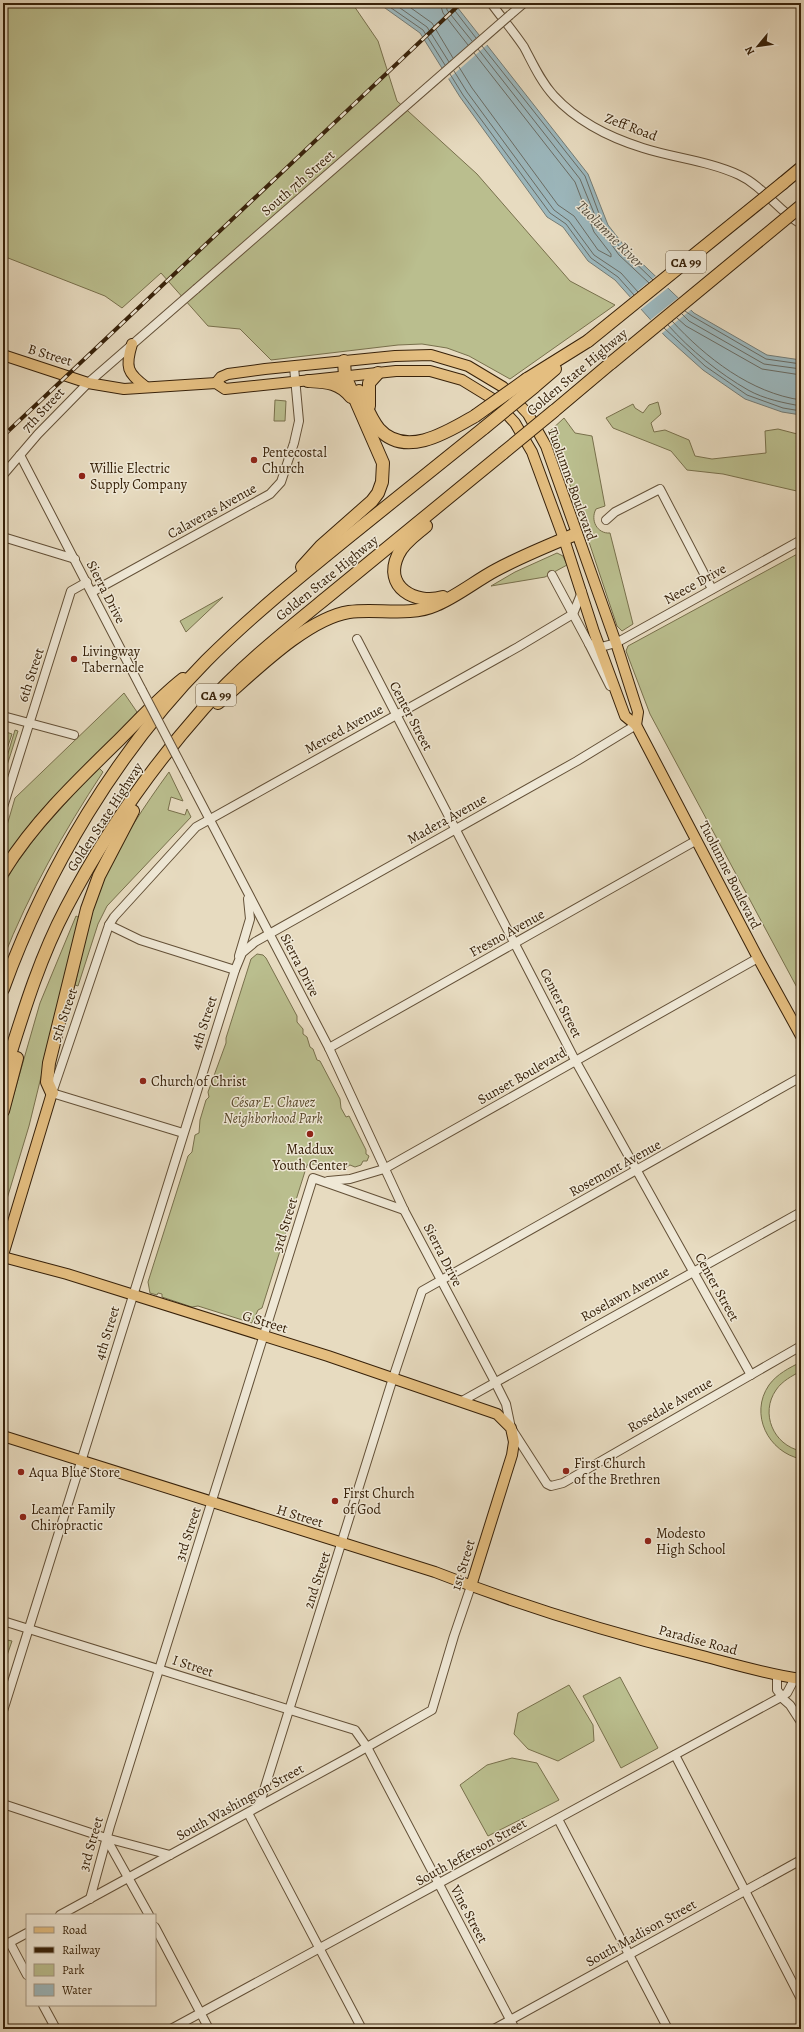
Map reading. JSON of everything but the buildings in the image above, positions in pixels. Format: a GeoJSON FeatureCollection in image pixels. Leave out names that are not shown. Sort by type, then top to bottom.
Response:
{"type":"FeatureCollection","features":[{"type":"Feature","properties":{"kind":"highway","name":"Golden State Highway"},"geometry":{"type":"LineString","coordinates":[[3,989],[25,932],[80,826],[133,746],[206,662],[267,603],[484,428],[531,383],[588,341],[801,168]]}},
{"type":"Feature","properties":{"kind":"highway","name":"Golden State Highway"},"geometry":{"type":"LineString","coordinates":[[3,1077],[23,1013],[39,970],[66,908],[124,811],[159,762],[204,708],[246,666],[801,206]]}},
{"type":"Feature","properties":{"kind":"highway"},"geometry":{"type":"LineString","coordinates":[[267,603],[322,546],[372,501],[378,493],[382,482],[383,463],[344,361]]}},
{"type":"Feature","properties":{"kind":"highway"},"geometry":{"type":"LineString","coordinates":[[365,413],[369,382],[378,373]]}},
{"type":"Feature","properties":{"kind":"highway"},"geometry":{"type":"LineString","coordinates":[[308,381],[334,383],[344,389],[384,434],[400,440],[411,442],[434,439],[531,383]]}},
{"type":"Feature","properties":{"kind":"highway"},"geometry":{"type":"LineString","coordinates":[[456,593],[436,599],[421,599],[408,594],[400,586],[395,573],[398,554],[403,547],[503,453]]}},
{"type":"Feature","properties":{"kind":"highway"},"geometry":{"type":"LineString","coordinates":[[178,739],[284,646],[320,623],[347,612],[426,609],[437,605],[523,556],[576,534]]}},
{"type":"Feature","properties":{"kind":"highway"},"geometry":{"type":"LineString","coordinates":[[3,872],[42,819],[79,779],[165,693],[206,662]]}},
{"type":"Feature","properties":{"kind":"highway"},"geometry":{"type":"LineString","coordinates":[[52,1093],[47,1082],[49,1063],[87,909],[99,876],[159,762]]}},
{"type":"Feature","properties":{"kind":"highway"},"geometry":{"type":"LineString","coordinates":[[3,1111],[19,1048],[23,1013]]}},
{"type":"Feature","properties":{"kind":"main road"},"geometry":{"type":"LineString","coordinates":[[132,344],[128,360],[133,378],[146,387]]}},
{"type":"Feature","properties":{"kind":"main road","name":"B Street"},"geometry":{"type":"LineString","coordinates":[[3,355],[88,383]]}},
{"type":"Feature","properties":{"kind":"main road","name":"Tuolumne Boulevard"},"geometry":{"type":"LineString","coordinates":[[216,383],[221,377],[228,374],[395,356],[431,355],[468,366],[503,387],[528,414],[539,431],[560,485],[576,534],[616,643],[638,712],[636,725]]}},
{"type":"Feature","properties":{"kind":"main road","name":"Tuolumne Boulevard"},"geometry":{"type":"LineString","coordinates":[[88,383],[124,389],[216,383],[225,389],[396,371],[430,370],[453,376],[482,391],[500,405],[516,423],[525,438],[564,539],[625,716],[636,725],[758,958],[801,1036]]}},
{"type":"Feature","properties":{"kind":"main road","name":"5th Street"},"geometry":{"type":"LineString","coordinates":[[3,1256],[52,1093]]}},
{"type":"Feature","properties":{"kind":"main road","name":"G Street"},"geometry":{"type":"LineString","coordinates":[[3,1256],[264,1336],[393,1378],[497,1414],[511,1428]]}},
{"type":"Feature","properties":{"kind":"main road","name":"1st Street"},"geometry":{"type":"LineString","coordinates":[[471,1586],[512,1455],[514,1442],[511,1428]]}},
{"type":"Feature","properties":{"kind":"main road","name":"H Street"},"geometry":{"type":"LineString","coordinates":[[3,1436],[428,1570],[471,1586],[589,1624]]}},
{"type":"Feature","properties":{"kind":"main road","name":"Paradise Road"},"geometry":{"type":"LineString","coordinates":[[589,1624],[667,1647],[798,1679]]}},
{"type":"Feature","properties":{"kind":"street","name":"Zeff Road"},"geometry":{"type":"LineString","coordinates":[[491,3],[522,46],[544,84],[554,96],[578,117],[608,134],[626,142],[717,167],[739,175],[757,186],[787,214],[801,224]]}},
{"type":"Feature","properties":{"kind":"street","name":"South 7th Street"},"geometry":{"type":"LineString","coordinates":[[88,383],[524,3]]}},
{"type":"Feature","properties":{"kind":"street","name":"Calaveras Avenue"},"geometry":{"type":"LineString","coordinates":[[92,592],[270,494],[276,488],[281,482],[294,443],[299,421],[294,367]]}},
{"type":"Feature","properties":{"kind":"street","name":"7th Street"},"geometry":{"type":"LineString","coordinates":[[3,475],[59,411],[88,383]]}},
{"type":"Feature","properties":{"kind":"street","name":"Sierra Drive"},"geometry":{"type":"LineString","coordinates":[[20,455],[329,1048],[404,1210],[506,1404],[511,1428],[544,1480],[551,1486]]}},
{"type":"Feature","properties":{"kind":"street"},"geometry":{"type":"LineString","coordinates":[[606,520],[616,512],[660,489],[712,589]]}},
{"type":"Feature","properties":{"kind":"street"},"geometry":{"type":"LineString","coordinates":[[3,537],[75,559]]}},
{"type":"Feature","properties":{"kind":"street","name":"Neece Drive"},"geometry":{"type":"LineString","coordinates":[[601,647],[616,643],[801,540]]}},
{"type":"Feature","properties":{"kind":"street","name":"Tuolumne Boulevard"},"geometry":{"type":"LineString","coordinates":[[552,575],[621,706]]}},
{"type":"Feature","properties":{"kind":"street","name":"6th Street"},"geometry":{"type":"LineString","coordinates":[[3,807],[71,591],[87,582]]}},
{"type":"Feature","properties":{"kind":"street"},"geometry":{"type":"LineString","coordinates":[[573,614],[582,592]]}},
{"type":"Feature","properties":{"kind":"street","name":"Merced Avenue"},"geometry":{"type":"LineString","coordinates":[[210,819],[573,614]]}},
{"type":"Feature","properties":{"kind":"street","name":"Center Street"},"geometry":{"type":"LineString","coordinates":[[357,639],[575,1060],[751,1375]]}},
{"type":"Feature","properties":{"kind":"street"},"geometry":{"type":"LineString","coordinates":[[589,644],[601,647]]}},
{"type":"Feature","properties":{"kind":"street"},"geometry":{"type":"LineString","coordinates":[[3,716],[74,735]]}},
{"type":"Feature","properties":{"kind":"street","name":"Madera Avenue"},"geometry":{"type":"LineString","coordinates":[[270,935],[577,761],[636,725]]}},
{"type":"Feature","properties":{"kind":"street","name":"5th Street"},"geometry":{"type":"LineString","coordinates":[[52,1093],[109,925],[121,908],[196,827],[210,819]]}},
{"type":"Feature","properties":{"kind":"street","name":"Fresno Avenue"},"geometry":{"type":"LineString","coordinates":[[329,1048],[697,840]]}},
{"type":"Feature","properties":{"kind":"street","name":"4th Street"},"geometry":{"type":"LineString","coordinates":[[3,1711],[30,1629],[132,1295],[250,919],[246,889]]}},
{"type":"Feature","properties":{"kind":"street"},"geometry":{"type":"LineString","coordinates":[[109,925],[140,940],[236,966]]}},
{"type":"Feature","properties":{"kind":"street","name":"4th Street"},"geometry":{"type":"LineString","coordinates":[[236,966],[249,946],[270,935]]}},
{"type":"Feature","properties":{"kind":"street","name":"Sunset Boulevard"},"geometry":{"type":"LineString","coordinates":[[384,1169],[758,958]]}},
{"type":"Feature","properties":{"kind":"street","name":"Rosemont Avenue"},"geometry":{"type":"LineString","coordinates":[[441,1280],[801,1077]]}},
{"type":"Feature","properties":{"kind":"street"},"geometry":{"type":"LineString","coordinates":[[52,1093],[183,1133]]}},
{"type":"Feature","properties":{"kind":"street"},"geometry":{"type":"LineString","coordinates":[[323,1181],[350,1179],[384,1169]]}},
{"type":"Feature","properties":{"kind":"street","name":"3rd Street"},"geometry":{"type":"LineString","coordinates":[[90,1899],[106,1838],[313,1178],[323,1181]]}},
{"type":"Feature","properties":{"kind":"street"},"geometry":{"type":"LineString","coordinates":[[323,1181],[404,1210]]}},
{"type":"Feature","properties":{"kind":"street","name":"Roselawn Avenue"},"geometry":{"type":"LineString","coordinates":[[462,1402],[693,1271],[801,1212]]}},
{"type":"Feature","properties":{"kind":"street","name":"2nd Street"},"geometry":{"type":"LineString","coordinates":[[259,1806],[393,1378],[422,1291],[441,1280]]}},
{"type":"Feature","properties":{"kind":"street","name":"Rosedale Avenue"},"geometry":{"type":"LineString","coordinates":[[551,1486],[563,1483],[801,1346]]}},
{"type":"Feature","properties":{"kind":"street","name":"1st Street"},"geometry":{"type":"LineString","coordinates":[[432,1710],[454,1636],[471,1586]]}},
{"type":"Feature","properties":{"kind":"street","name":"I Street"},"geometry":{"type":"LineString","coordinates":[[3,1621],[354,1730],[367,1747]]}},
{"type":"Feature","properties":{"kind":"street"},"geometry":{"type":"LineString","coordinates":[[777,1675],[777,1690],[790,1705],[801,1722]]}},
{"type":"Feature","properties":{"kind":"street","name":"South Jefferson Street"},"geometry":{"type":"LineString","coordinates":[[171,2029],[787,1693],[798,1679]]}},
{"type":"Feature","properties":{"kind":"street","name":"South Washington Street"},"geometry":{"type":"LineString","coordinates":[[62,1914],[170,1856],[432,1710]]}},
{"type":"Feature","properties":{"kind":"street","name":"Vine Street"},"geometry":{"type":"LineString","coordinates":[[367,1747],[515,2029]]}},
{"type":"Feature","properties":{"kind":"street"},"geometry":{"type":"LineString","coordinates":[[674,1755],[801,1999]]}},
{"type":"Feature","properties":{"kind":"street"},"geometry":{"type":"LineString","coordinates":[[3,1804],[106,1838],[170,1856]]}},
{"type":"Feature","properties":{"kind":"street"},"geometry":{"type":"LineString","coordinates":[[248,1813],[362,2029]]}},
{"type":"Feature","properties":{"kind":"street"},"geometry":{"type":"LineString","coordinates":[[558,1819],[668,2029]]}},
{"type":"Feature","properties":{"kind":"street"},"geometry":{"type":"LineString","coordinates":[[106,1838],[148,1914]]}},
{"type":"Feature","properties":{"kind":"street","name":"South Madison Street"},"geometry":{"type":"LineString","coordinates":[[494,2029],[746,1892],[801,1860]]}},
{"type":"Feature","properties":{"kind":"street"},"geometry":{"type":"LineString","coordinates":[[156,1929],[209,2029]]}},
{"type":"Feature","properties":{"kind":"street"},"geometry":{"type":"LineString","coordinates":[[26,1934],[7,1944],[26,1973]]}},
{"type":"Feature","properties":{"kind":"street"},"geometry":{"type":"LineString","coordinates":[[44,2006],[56,2029]]}},
{"type":"Feature","properties":{"kind":"green space"},"geometry":{"type":"Polygon","coordinates":[[[3,3],[352,3],[378,41],[397,101],[477,174],[570,281],[615,305],[510,379],[469,356],[447,348],[422,344],[398,345],[271,360],[240,329],[208,326],[161,273],[122,308],[105,296],[3,256],[3,3]]]}},
{"type":"Feature","properties":{"kind":"green space"},"geometry":{"type":"Polygon","coordinates":[[[275,400],[286,401],[285,421],[274,421],[275,400]]]}},
{"type":"Feature","properties":{"kind":"green space"},"geometry":{"type":"Polygon","coordinates":[[[658,402],[661,414],[651,423],[654,432],[665,430],[689,440],[695,456],[712,459],[766,453],[765,431],[778,429],[801,435],[801,492],[723,474],[687,470],[671,451],[613,428],[606,418],[633,404],[635,408],[643,413],[649,405],[658,402]]]}},
{"type":"Feature","properties":{"kind":"green space"},"geometry":{"type":"Polygon","coordinates":[[[564,418],[575,433],[592,436],[605,506],[596,509],[594,513],[594,522],[598,529],[605,533],[610,533],[633,624],[622,631],[617,626],[563,464],[550,431],[564,418]]]}},
{"type":"Feature","properties":{"kind":"green space"},"geometry":{"type":"Polygon","coordinates":[[[801,552],[801,995],[650,714],[626,651],[628,646],[801,552]]]}},
{"type":"Feature","properties":{"kind":"green space"},"geometry":{"type":"Polygon","coordinates":[[[557,553],[563,556],[567,565],[545,577],[491,586],[515,572],[557,553]]]}},
{"type":"Feature","properties":{"kind":"green space"},"geometry":{"type":"Polygon","coordinates":[[[223,597],[186,632],[180,621],[223,597]]]}},
{"type":"Feature","properties":{"kind":"green space"},"geometry":{"type":"Polygon","coordinates":[[[124,693],[137,712],[130,721],[46,805],[3,862],[3,839],[15,798],[124,693]]]}},
{"type":"Feature","properties":{"kind":"green space"},"geometry":{"type":"Polygon","coordinates":[[[15,730],[18,731],[3,778],[3,770],[15,730]]]}},
{"type":"Feature","properties":{"kind":"green space"},"geometry":{"type":"Polygon","coordinates":[[[3,731],[12,734],[4,758],[3,758],[3,731]]]}},
{"type":"Feature","properties":{"kind":"green space"},"geometry":{"type":"Polygon","coordinates":[[[98,767],[103,772],[48,863],[24,910],[3,959],[3,887],[13,868],[38,834],[98,767]]]}},
{"type":"Feature","properties":{"kind":"green space"},"geometry":{"type":"Polygon","coordinates":[[[169,772],[183,801],[171,797],[168,810],[185,815],[187,809],[191,817],[107,906],[98,924],[78,986],[75,985],[94,904],[110,865],[151,797],[169,772]]]}},
{"type":"Feature","properties":{"kind":"green space"},"geometry":{"type":"Polygon","coordinates":[[[76,916],[80,918],[29,1126],[3,1212],[3,1132],[40,1003],[76,916]]]}},
{"type":"Feature","properties":{"kind":"green space","name":"César E. Chavez Neighborhood Park"},"geometry":{"type":"Polygon","coordinates":[[[257,954],[263,955],[266,958],[297,1016],[297,1022],[303,1029],[303,1034],[307,1037],[310,1047],[313,1049],[317,1060],[320,1061],[340,1099],[341,1108],[346,1117],[349,1116],[366,1150],[366,1154],[369,1156],[367,1161],[363,1161],[361,1165],[355,1167],[350,1165],[343,1169],[336,1167],[329,1168],[314,1164],[307,1165],[262,1308],[258,1310],[252,1323],[198,1306],[192,1307],[162,1297],[162,1294],[158,1293],[157,1295],[150,1293],[148,1282],[188,1156],[192,1152],[195,1135],[199,1133],[200,1120],[206,1100],[209,1097],[208,1092],[226,1043],[226,1038],[251,959],[257,954]]]}},
{"type":"Feature","properties":{"kind":"green space"},"geometry":{"type":"Polygon","coordinates":[[[801,1362],[801,1371],[787,1379],[776,1390],[771,1399],[769,1418],[772,1427],[783,1442],[791,1448],[801,1451],[801,1459],[789,1455],[779,1449],[771,1440],[765,1430],[761,1408],[763,1396],[772,1381],[801,1362]]]}},
{"type":"Feature","properties":{"kind":"green space"},"geometry":{"type":"Polygon","coordinates":[[[3,1639],[12,1641],[3,1667],[3,1639]]]}},
{"type":"Feature","properties":{"kind":"green space"},"geometry":{"type":"Polygon","coordinates":[[[620,1677],[658,1748],[621,1768],[583,1696],[620,1677]]]}},
{"type":"Feature","properties":{"kind":"green space"},"geometry":{"type":"Polygon","coordinates":[[[569,1685],[593,1725],[594,1741],[558,1761],[528,1749],[514,1734],[518,1713],[569,1685]]]}},
{"type":"Feature","properties":{"kind":"green space"},"geometry":{"type":"Polygon","coordinates":[[[512,1758],[537,1763],[559,1800],[488,1836],[460,1785],[487,1765],[512,1758]]]}},
{"type":"Feature","properties":{"kind":"water","name":"Tuolumne River"},"geometry":{"type":"Polygon","coordinates":[[[378,3],[454,3],[588,174],[608,225],[626,248],[694,313],[767,355],[801,360],[801,415],[782,412],[745,399],[703,370],[665,336],[615,280],[588,261],[563,227],[547,217],[460,97],[420,33],[378,3]]]}},
{"type":"Feature","properties":{"kind":"pier"},"geometry":{"type":"Polygon","coordinates":[[[481,35],[488,44],[447,80],[441,70],[481,35]]]}},
{"type":"Feature","properties":{"kind":"pier"},"geometry":{"type":"Polygon","coordinates":[[[657,275],[669,287],[640,310],[629,298],[657,275]]]}},
{"type":"Feature","properties":{"kind":"pier"},"geometry":{"type":"Polygon","coordinates":[[[679,297],[692,309],[661,334],[649,321],[679,297]]]}},
{"type":"Feature","properties":{"kind":"railway"},"geometry":{"type":"LineString","coordinates":[[3,436],[461,3]]}},
{"type":"Feature","properties":{"kind":"place","name":"Pentecostal Church"},"geometry":{"type":"Point","coordinates":[254,460]}},
{"type":"Feature","properties":{"kind":"place","name":"Willie Electric Supply Company"},"geometry":{"type":"Point","coordinates":[82,476]}},
{"type":"Feature","properties":{"kind":"place","name":"Livingway Tabernacle"},"geometry":{"type":"Point","coordinates":[74,659]}},
{"type":"Feature","properties":{"kind":"place","name":"Church of Christ"},"geometry":{"type":"Point","coordinates":[143,1081]}},
{"type":"Feature","properties":{"kind":"place","name":"Maddux Youth Center"},"geometry":{"type":"Point","coordinates":[310,1134]}},
{"type":"Feature","properties":{"kind":"place","name":"First Church of the Brethren"},"geometry":{"type":"Point","coordinates":[566,1471]}},
{"type":"Feature","properties":{"kind":"place","name":"Aqua Blue Store"},"geometry":{"type":"Point","coordinates":[21,1472]}},
{"type":"Feature","properties":{"kind":"place","name":"First Church of God"},"geometry":{"type":"Point","coordinates":[335,1501]}},
{"type":"Feature","properties":{"kind":"place","name":"Leamer Family Chiropractic"},"geometry":{"type":"Point","coordinates":[23,1517]}},
{"type":"Feature","properties":{"kind":"place","name":"Modesto High School"},"geometry":{"type":"Point","coordinates":[648,1541]}}]}
